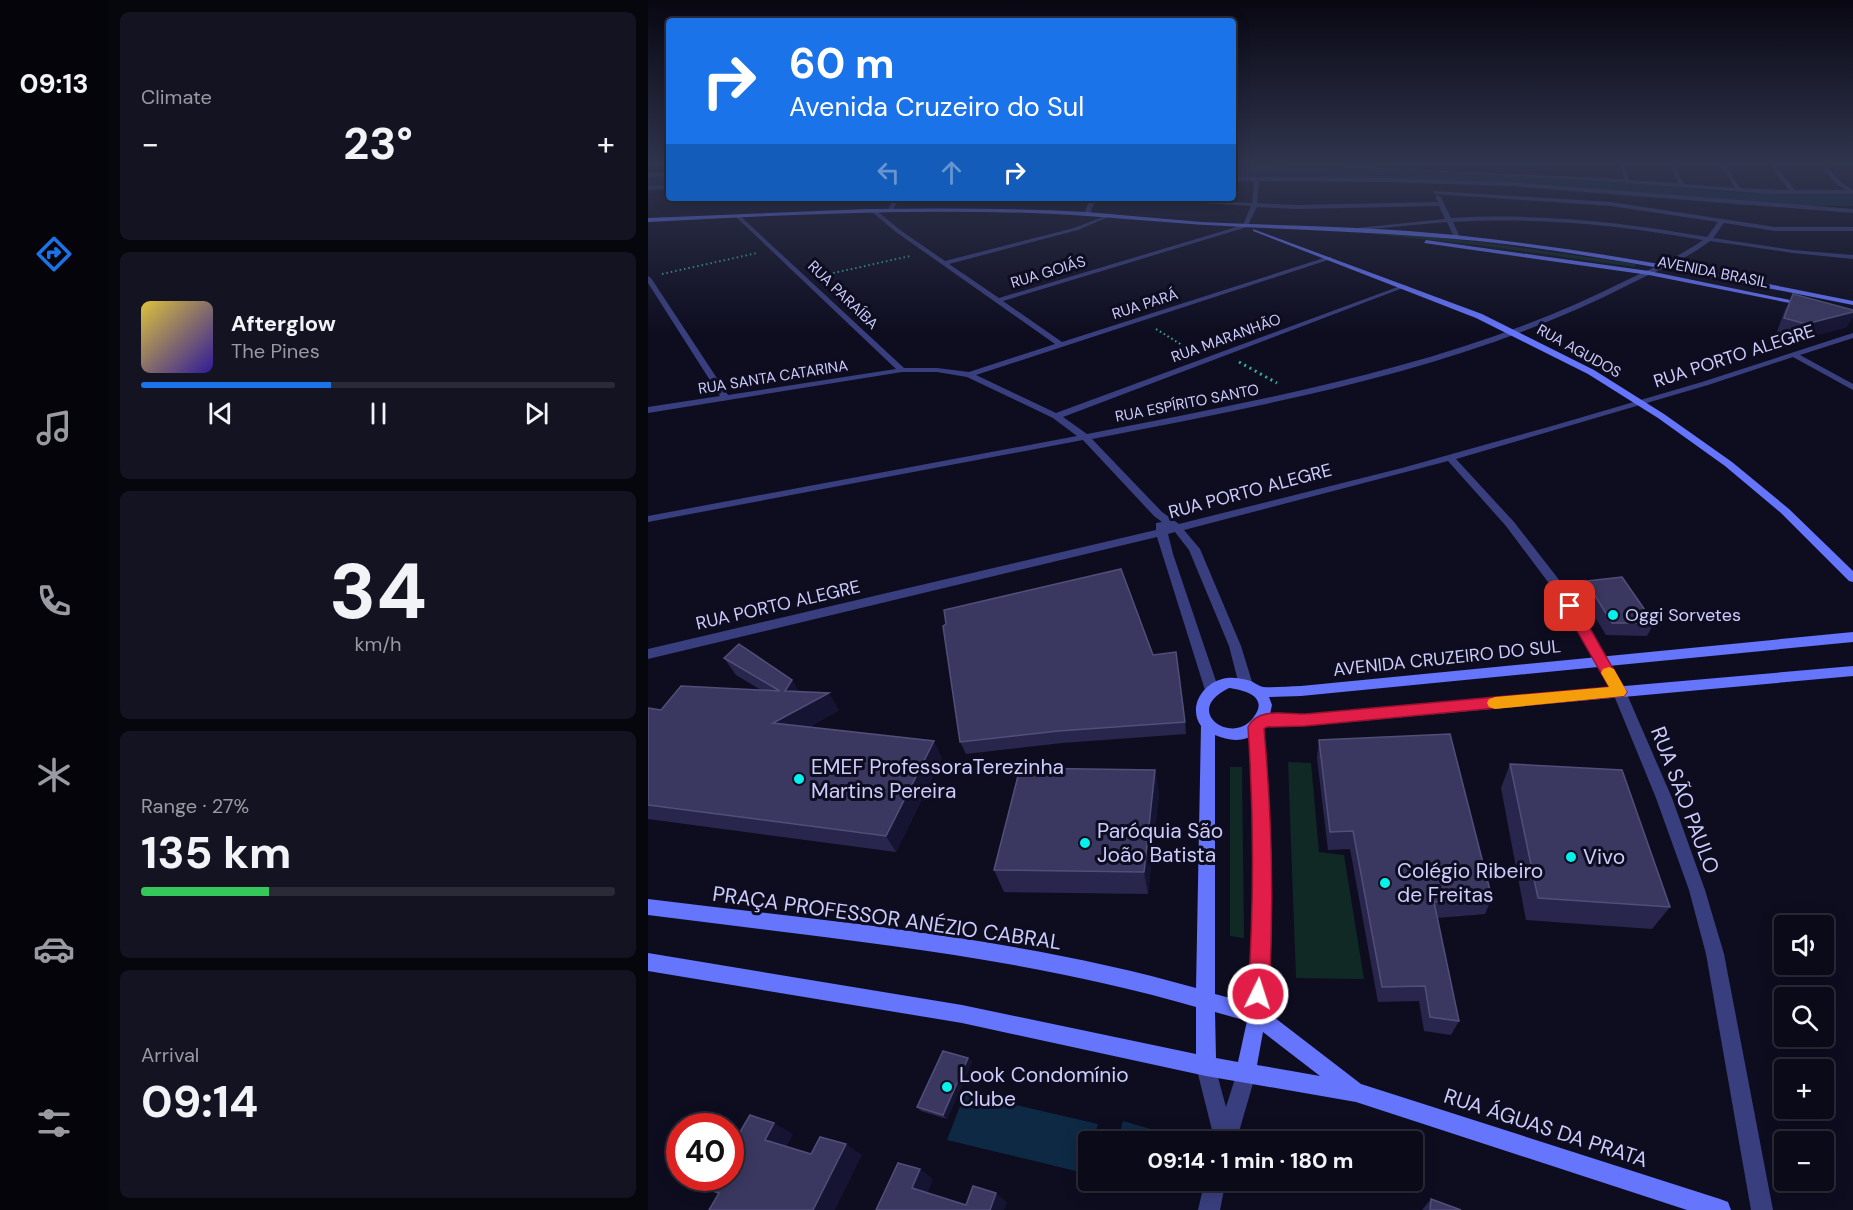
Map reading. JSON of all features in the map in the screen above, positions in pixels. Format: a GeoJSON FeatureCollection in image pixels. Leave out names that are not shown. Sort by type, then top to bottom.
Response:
{"type":"FeatureCollection","features":[{"type":"Feature","properties":{"kind":"street","name":"RUA PARAÍBA"},"geometry":{"type":"LineString","coordinates":[[744,221],[808,279],[902,370]]}},
{"type":"Feature","properties":{"kind":"street"},"geometry":{"type":"LineString","coordinates":[[887,221],[1061,345]]}},
{"type":"Feature","properties":{"kind":"street"},"geometry":{"type":"LineString","coordinates":[[944,263],[1076,229],[1093,221]]}},
{"type":"Feature","properties":{"kind":"street","name":"AVENIDA BRASIL"},"geometry":{"type":"LineString","coordinates":[[1182,221],[1423,241],[1649,273],[1811,305]]}},
{"type":"Feature","properties":{"kind":"street"},"geometry":{"type":"LineString","coordinates":[[1245,226],[1247,221]]}},
{"type":"Feature","properties":{"kind":"street"},"geometry":{"type":"LineString","coordinates":[[1360,228],[1444,221]]}},
{"type":"Feature","properties":{"kind":"street"},"geometry":{"type":"LineString","coordinates":[[1450,221],[1457,237]]}},
{"type":"Feature","properties":{"kind":"street"},"geometry":{"type":"LineString","coordinates":[[1588,221],[1771,249],[1853,257]]}},
{"type":"Feature","properties":{"kind":"street"},"geometry":{"type":"LineString","coordinates":[[1719,221],[1775,229],[1853,230]]}},
{"type":"Feature","properties":{"kind":"street"},"geometry":{"type":"LineString","coordinates":[[1709,240],[1722,222]]}},
{"type":"Feature","properties":{"kind":"street","name":"AVENIDA BRASIL"},"geometry":{"type":"LineString","coordinates":[[1245,226],[1360,228],[1457,237],[1662,266],[1853,303]]}},
{"type":"Feature","properties":{"kind":"street","name":"RUA AGUDOS"},"geometry":{"type":"LineString","coordinates":[[1245,226],[1405,286],[1514,331],[1645,404],[1762,491],[1853,578]]}},
{"type":"Feature","properties":{"kind":"street","name":"RUA GOIÁS"},"geometry":{"type":"LineString","coordinates":[[997,301],[1245,226]]}},
{"type":"Feature","properties":{"kind":"street"},"geometry":{"type":"LineString","coordinates":[[1278,238],[1283,234],[1293,232]]}},
{"type":"Feature","properties":{"kind":"street","name":"RUA ESPÍRITO SANTO"},"geometry":{"type":"LineString","coordinates":[[648,519],[1085,437],[1298,394],[1388,370],[1514,331],[1582,304],[1649,273],[1709,240]]}},
{"type":"Feature","properties":{"kind":"street","name":"RUA PARÁ"},"geometry":{"type":"LineString","coordinates":[[969,375],[1329,258]]}},
{"type":"Feature","properties":{"kind":"street"},"geometry":{"type":"LineString","coordinates":[[648,278],[726,398]]}},
{"type":"Feature","properties":{"kind":"street","name":"RUA MARANHÃO"},"geometry":{"type":"LineString","coordinates":[[1056,416],[1405,286]]}},
{"type":"Feature","properties":{"kind":"street","name":"RUA PORTO ALEGRE"},"geometry":{"type":"LineString","coordinates":[[648,654],[1162,533],[1449,458],[1645,404],[1853,335]]}},
{"type":"Feature","properties":{"kind":"street"},"geometry":{"type":"LineString","coordinates":[[1794,355],[1853,387]]}},
{"type":"Feature","properties":{"kind":"street","name":"RUA SANTA CATARINA"},"geometry":{"type":"LineString","coordinates":[[648,410],[902,370],[937,370],[969,375]]}},
{"type":"Feature","properties":{"kind":"street"},"geometry":{"type":"LineString","coordinates":[[969,375],[1056,416],[1085,437],[1158,514],[1178,529],[1194,549],[1235,646],[1246,685]]}},
{"type":"Feature","properties":{"kind":"street","name":"RUA SÃO PAULO"},"geometry":{"type":"LineString","coordinates":[[1449,458],[1510,524],[1548,572],[1619,692],[1668,808],[1697,890],[1715,954],[1762,1210]]}},
{"type":"Feature","properties":{"kind":"street"},"geometry":{"type":"LineString","coordinates":[[1158,514],[1212,690]]}},
{"type":"Feature","properties":{"kind":"street","name":"AVENIDA CRUZEIRO DO SUL"},"geometry":{"type":"LineString","coordinates":[[1259,692],[1301,691],[1853,637]]}},
{"type":"Feature","properties":{"kind":"street"},"geometry":{"type":"LineString","coordinates":[[1208,725],[1226,734],[1237,734],[1259,724],[1853,672]]}},
{"type":"Feature","properties":{"kind":"street"},"geometry":{"type":"LineString","coordinates":[[1223,1131],[1206,1066],[1208,725],[1201,710],[1202,703],[1212,690],[1228,683],[1246,685],[1259,692],[1266,705],[1259,724],[1262,931],[1257,1015],[1246,1073],[1229,1131]]}},
{"type":"Feature","properties":{"kind":"street","name":"PRAÇA PROFESSOR ANÉZIO CABRAL"},"geometry":{"type":"LineString","coordinates":[[648,907],[998,952],[1139,981],[1257,1015]]}},
{"type":"Feature","properties":{"kind":"street"},"geometry":{"type":"LineString","coordinates":[[648,962],[962,1014],[1246,1073]]}},
{"type":"Feature","properties":{"kind":"street","name":"RUA ÁGUAS DA PRATA"},"geometry":{"type":"LineString","coordinates":[[1257,1015],[1356,1092]]}},
{"type":"Feature","properties":{"kind":"street","name":"RUA ÁGUAS DA PRATA"},"geometry":{"type":"LineString","coordinates":[[1246,1073],[1356,1092],[1720,1210]]}},
{"type":"Feature","properties":{"kind":"street"},"geometry":{"type":"LineString","coordinates":[[1209,1210],[1213,1191]]}},
{"type":"Feature","properties":{"kind":"path"},"geometry":{"type":"LineString","coordinates":[[659,275],[772,249]]}},
{"type":"Feature","properties":{"kind":"path"},"geometry":{"type":"LineString","coordinates":[[808,279],[928,252]]}},
{"type":"Feature","properties":{"kind":"path"},"geometry":{"type":"LineString","coordinates":[[1140,320],[1206,360]]}},
{"type":"Feature","properties":{"kind":"path"},"geometry":{"type":"LineString","coordinates":[[1222,354],[1298,394]]}},
{"type":"Feature","properties":{"kind":"green space"},"geometry":{"type":"Polygon","coordinates":[[[1369,230],[1495,244],[1636,264],[1635,267],[1494,247],[1366,233],[1369,230]]]}},
{"type":"Feature","properties":{"kind":"green space"},"geometry":{"type":"Polygon","coordinates":[[[1288,762],[1311,763],[1319,852],[1344,855],[1364,979],[1296,978],[1288,762]]]}},
{"type":"Feature","properties":{"kind":"green space"},"geometry":{"type":"Polygon","coordinates":[[[1230,767],[1242,767],[1244,938],[1230,936],[1230,767]]]}},
{"type":"Feature","properties":{"kind":"water"},"geometry":{"type":"Polygon","coordinates":[[[965,1093],[1098,1124],[1096,1131],[1078,1131],[1078,1172],[947,1140],[965,1093]]]}},
{"type":"Feature","properties":{"kind":"water"},"geometry":{"type":"Polygon","coordinates":[[[1123,1121],[1158,1131],[1120,1131],[1123,1121]]]}},
{"type":"Feature","properties":{"kind":"building"},"geometry":{"type":"Polygon","coordinates":[[[1793,294],[1853,310],[1853,312],[1806,324],[1784,318],[1793,294]]]}},
{"type":"Feature","properties":{"kind":"building"},"geometry":{"type":"Polygon","coordinates":[[[1121,569],[1153,655],[1176,652],[1185,722],[1058,731],[960,742],[943,626],[946,624],[944,610],[1121,569]]]}},
{"type":"Feature","properties":{"kind":"building"},"geometry":{"type":"Polygon","coordinates":[[[1622,577],[1654,623],[1612,623],[1586,581],[1622,577]]]}},
{"type":"Feature","properties":{"kind":"building"},"geometry":{"type":"Polygon","coordinates":[[[739,644],[792,680],[785,691],[829,693],[773,723],[934,741],[886,836],[648,805],[648,708],[661,710],[681,686],[780,691],[724,658],[739,644]]]}},
{"type":"Feature","properties":{"kind":"building"},"geometry":{"type":"Polygon","coordinates":[[[1450,734],[1492,898],[1434,902],[1459,1021],[1430,1017],[1425,986],[1382,987],[1353,831],[1330,832],[1319,740],[1450,734]]]}},
{"type":"Feature","properties":{"kind":"building","name":"Vivo"},"geometry":{"type":"Polygon","coordinates":[[[1510,764],[1622,770],[1670,907],[1538,898],[1510,764]]]}},
{"type":"Feature","properties":{"kind":"building","name":"Paróquia São João Batista"},"geometry":{"type":"Polygon","coordinates":[[[1020,768],[1155,770],[1144,872],[994,870],[1020,768]]]}},
{"type":"Feature","properties":{"kind":"building","name":"Look Condomínio Clube"},"geometry":{"type":"Polygon","coordinates":[[[943,1051],[968,1058],[943,1115],[917,1107],[943,1051]]]}},
{"type":"Feature","properties":{"kind":"building"},"geometry":{"type":"Polygon","coordinates":[[[750,1115],[774,1123],[765,1140],[811,1154],[820,1137],[846,1144],[813,1210],[709,1210],[719,1193],[713,1191],[744,1191],[744,1125],[750,1115]]]}},
{"type":"Feature","properties":{"kind":"building"},"geometry":{"type":"Polygon","coordinates":[[[898,1163],[920,1169],[912,1188],[966,1205],[973,1186],[996,1193],[990,1210],[876,1210],[898,1163]]]}},
{"type":"Feature","properties":{"kind":"building"},"geometry":{"type":"Polygon","coordinates":[[[1431,1199],[1461,1210],[1430,1210],[1431,1199]]]}},
{"type":"Feature","properties":{"kind":"slow traffic"},"geometry":{"type":"LineString","coordinates":[[1495,703],[1619,692],[1609,673]]}},
{"type":"Feature","properties":{"kind":"place","name":"Oggi Sorvetes"},"geometry":{"type":"Point","coordinates":[1613,615]}},
{"type":"Feature","properties":{"kind":"place","name":"EMEF ProfessoraTerezinha Martins Pereira"},"geometry":{"type":"Point","coordinates":[799,779]}},
{"type":"Feature","properties":{"kind":"place","name":"Paróquia São João Batista"},"geometry":{"type":"Point","coordinates":[1085,843]}},
{"type":"Feature","properties":{"kind":"place","name":"Vivo"},"geometry":{"type":"Point","coordinates":[1571,857]}},
{"type":"Feature","properties":{"kind":"place","name":"Colégio Ribeiro de Freitas"},"geometry":{"type":"Point","coordinates":[1385,883]}},
{"type":"Feature","properties":{"kind":"place","name":"Look Condomínio Clube"},"geometry":{"type":"Point","coordinates":[947,1087]}},
{"type":"Feature","properties":{"kind":"route"},"geometry":{"type":"LineString","coordinates":[[1258,994],[1262,931],[1260,774],[1256,727],[1263,720],[1305,720],[1619,692],[1570,606]]}}]}
